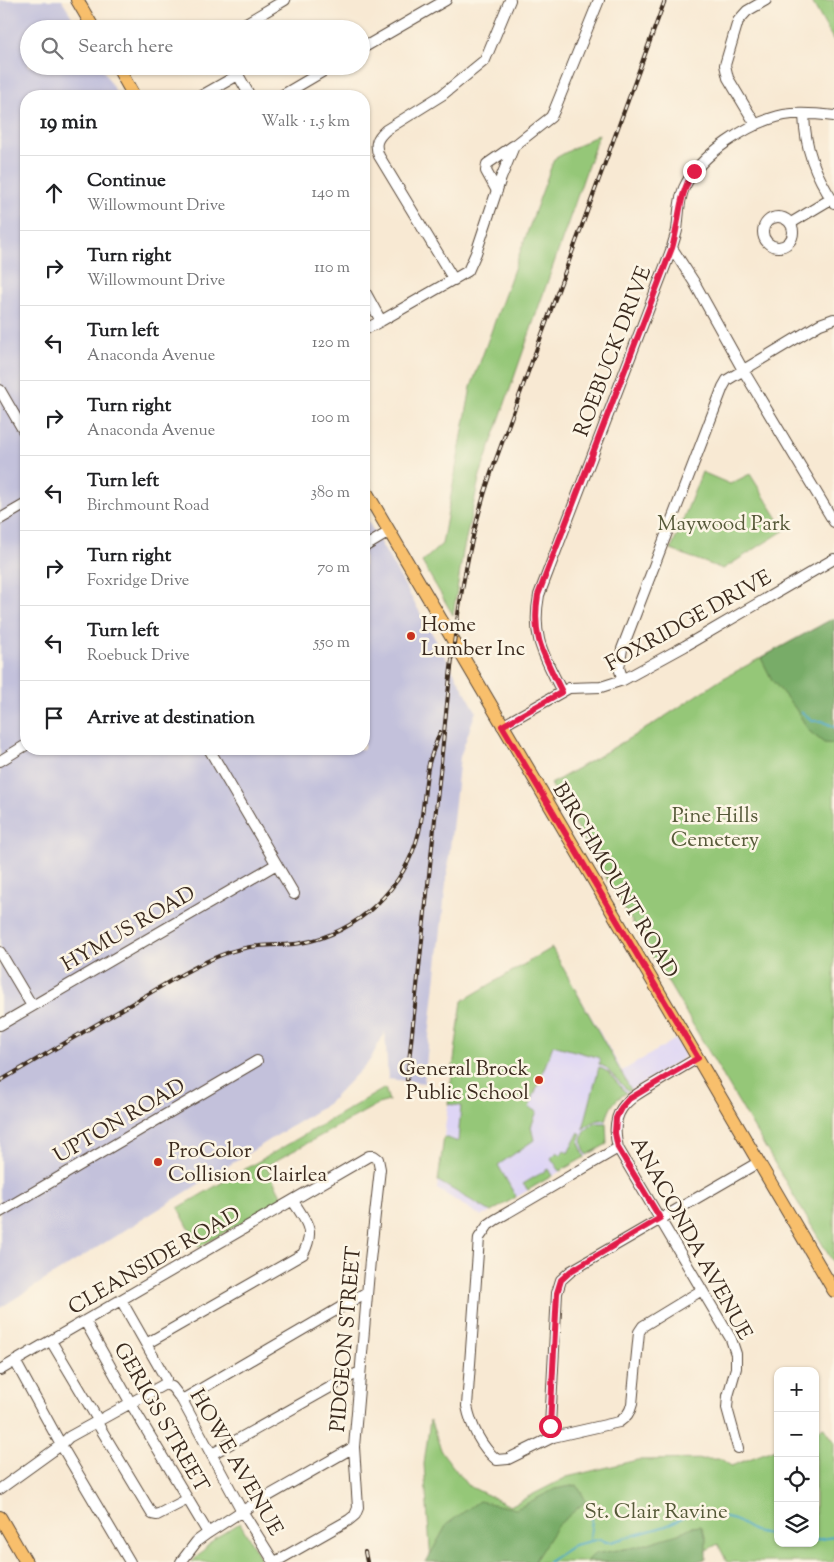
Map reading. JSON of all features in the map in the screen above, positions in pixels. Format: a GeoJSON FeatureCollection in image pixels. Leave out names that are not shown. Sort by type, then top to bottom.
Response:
{"type":"FeatureCollection","features":[{"type":"Feature","properties":{"kind":"main road"},"geometry":{"type":"LineString","coordinates":[[78,0],[89,20]]}},
{"type":"Feature","properties":{"kind":"main road"},"geometry":{"type":"LineString","coordinates":[[122,75],[131,90]]}},
{"type":"Feature","properties":{"kind":"main road","name":"BIRCHMOUNT ROAD"},"geometry":{"type":"LineString","coordinates":[[370,499],[834,1291]]}},
{"type":"Feature","properties":{"kind":"main road"},"geometry":{"type":"LineString","coordinates":[[0,1517],[26,1562]]}},
{"type":"Feature","properties":{"kind":"street"},"geometry":{"type":"LineString","coordinates":[[251,20],[285,0]]}},
{"type":"Feature","properties":{"kind":"street"},"geometry":{"type":"LineString","coordinates":[[370,44],[446,0]]}},
{"type":"Feature","properties":{"kind":"street"},"geometry":{"type":"LineString","coordinates":[[454,280],[379,156],[376,143],[378,137],[386,130],[442,95],[485,60],[510,0]]}},
{"type":"Feature","properties":{"kind":"street"},"geometry":{"type":"LineString","coordinates":[[497,191],[486,171],[487,164],[514,146],[550,117],[599,0]]}},
{"type":"Feature","properties":{"kind":"street"},"geometry":{"type":"LineString","coordinates":[[756,125],[728,78],[725,65],[738,20],[747,11],[766,0]]}},
{"type":"Feature","properties":{"kind":"street"},"geometry":{"type":"LineString","coordinates":[[210,90],[229,75]]}},
{"type":"Feature","properties":{"kind":"street"},"geometry":{"type":"LineString","coordinates":[[238,75],[247,90]]}},
{"type":"Feature","properties":{"kind":"street"},"geometry":{"type":"LineString","coordinates":[[291,90],[317,75]]}},
{"type":"Feature","properties":{"kind":"street"},"geometry":{"type":"LineString","coordinates":[[791,223],[832,201],[812,164],[806,142],[804,114]]}},
{"type":"Feature","properties":{"kind":"street","name":"ROEBUCK DRIVE"},"geometry":{"type":"LineString","coordinates":[[562,692],[546,662],[538,640],[536,620],[538,595],[672,248],[677,231],[679,206],[689,179],[711,154],[756,125],[777,117],[804,114],[834,116]]}},
{"type":"Feature","properties":{"kind":"street"},"geometry":{"type":"LineString","coordinates":[[370,327],[463,275],[470,267],[514,146]]}},
{"type":"Feature","properties":{"kind":"street"},"geometry":{"type":"LineString","coordinates":[[672,248],[694,282],[743,370],[834,522]]}},
{"type":"Feature","properties":{"kind":"street"},"geometry":{"type":"LineString","coordinates":[[370,301],[381,321]]}},
{"type":"Feature","properties":{"kind":"street"},"geometry":{"type":"LineString","coordinates":[[623,680],[620,668],[622,649],[727,380],[820,324],[834,319]]}},
{"type":"Feature","properties":{"kind":"street"},"geometry":{"type":"LineString","coordinates":[[0,390],[20,425]]}},
{"type":"Feature","properties":{"kind":"street"},"geometry":{"type":"LineString","coordinates":[[0,519],[20,507]]}},
{"type":"Feature","properties":{"kind":"street"},"geometry":{"type":"LineString","coordinates":[[370,543],[389,532]]}},
{"type":"Feature","properties":{"kind":"street","name":"FOXRIDGE DRIVE"},"geometry":{"type":"LineString","coordinates":[[502,726],[569,688],[601,687],[623,680],[834,560]]}},
{"type":"Feature","properties":{"kind":"street"},"geometry":{"type":"LineString","coordinates":[[0,761],[20,749]]}},
{"type":"Feature","properties":{"kind":"street"},"geometry":{"type":"LineString","coordinates":[[212,755],[294,894]]}},
{"type":"Feature","properties":{"kind":"street","name":"HYMUS ROAD"},"geometry":{"type":"LineString","coordinates":[[0,1025],[276,865]]}},
{"type":"Feature","properties":{"kind":"street"},"geometry":{"type":"LineString","coordinates":[[0,952],[32,1006]]}},
{"type":"Feature","properties":{"kind":"street","name":"ANACONDA AVENUE"},"geometry":{"type":"LineString","coordinates":[[698,1058],[625,1103],[618,1112],[615,1124],[618,1148],[731,1339],[736,1354],[736,1368],[728,1396],[727,1408],[738,1448]]}},
{"type":"Feature","properties":{"kind":"street","name":"UPTON ROAD"},"geometry":{"type":"LineString","coordinates":[[0,1212],[257,1061]]}},
{"type":"Feature","properties":{"kind":"street"},"geometry":{"type":"LineString","coordinates":[[618,1148],[495,1220],[488,1225],[479,1238],[467,1406],[470,1420],[486,1451],[496,1460],[508,1459],[553,1437],[619,1422],[626,1417],[630,1413],[632,1404],[639,1332],[648,1322],[702,1290]]}},
{"type":"Feature","properties":{"kind":"street","name":"CLEANSIDE ROAD"},"geometry":{"type":"LineString","coordinates":[[0,1370],[369,1156],[374,1156],[378,1159]]}},
{"type":"Feature","properties":{"kind":"street","name":"PIDGEON STREET"},"geometry":{"type":"LineString","coordinates":[[275,1562],[349,1520],[355,1515],[358,1508],[354,1446],[380,1169],[378,1159]]}},
{"type":"Feature","properties":{"kind":"street"},"geometry":{"type":"LineString","coordinates":[[553,1437],[550,1426],[557,1293],[561,1280],[571,1271],[759,1162]]}},
{"type":"Feature","properties":{"kind":"street"},"geometry":{"type":"LineString","coordinates":[[146,1344],[303,1254],[310,1241],[308,1226],[293,1201]]}},
{"type":"Feature","properties":{"kind":"street"},"geometry":{"type":"LineString","coordinates":[[182,1400],[368,1292]]}},
{"type":"Feature","properties":{"kind":"street","name":"HOWE AVENUE"},"geometry":{"type":"LineString","coordinates":[[121,1300],[166,1378],[162,1385],[172,1387],[182,1400],[242,1511],[275,1562]]}},
{"type":"Feature","properties":{"kind":"street","name":"GERIGS STREET"},"geometry":{"type":"LineString","coordinates":[[84,1321],[208,1532]]}},
{"type":"Feature","properties":{"kind":"street"},"geometry":{"type":"LineString","coordinates":[[51,1341],[152,1514],[157,1515],[188,1499]]}},
{"type":"Feature","properties":{"kind":"street"},"geometry":{"type":"LineString","coordinates":[[15,1361],[61,1445],[130,1562]]}},
{"type":"Feature","properties":{"kind":"street"},"geometry":{"type":"LineString","coordinates":[[212,1454],[360,1372]]}},
{"type":"Feature","properties":{"kind":"street"},"geometry":{"type":"LineString","coordinates":[[0,1489],[61,1445],[68,1437],[162,1385]]}},
{"type":"Feature","properties":{"kind":"street"},"geometry":{"type":"LineString","coordinates":[[181,1562],[197,1541],[208,1532],[354,1446]]}},
{"type":"Feature","properties":{"kind":"shaded area"},"geometry":{"type":"Polygon","coordinates":[[[0,0],[62,0],[74,20],[20,20],[20,75],[106,75],[115,90],[20,90],[20,755],[370,755],[370,525],[476,711],[460,757],[424,1083],[388,1079],[385,1032],[370,1060],[329,1103],[0,1308],[0,0]]]}},
{"type":"Feature","properties":{"kind":"shaded area","name":"General Brock Public School"},"geometry":{"type":"Polygon","coordinates":[[[552,948],[622,1071],[676,1039],[685,1055],[682,1059],[619,1097],[611,1106],[606,1122],[607,1144],[481,1216],[437,1189],[462,1001],[552,948]]]}},
{"type":"Feature","properties":{"kind":"green space"},"geometry":{"type":"Polygon","coordinates":[[[811,0],[834,0],[834,41],[811,0]]]}},
{"type":"Feature","properties":{"kind":"green space"},"geometry":{"type":"Polygon","coordinates":[[[599,134],[480,475],[463,552],[453,615],[422,562],[442,544],[471,387],[554,159],[599,134]]]}},
{"type":"Feature","properties":{"kind":"green space","name":"Maywood Park"},"geometry":{"type":"Polygon","coordinates":[[[702,472],[730,484],[750,474],[785,530],[723,569],[671,550],[702,472]]]}},
{"type":"Feature","properties":{"kind":"green space","name":"Pine Hills Cemetery"},"geometry":{"type":"Polygon","coordinates":[[[834,618],[834,1264],[551,784],[652,725],[722,679],[834,618]]]}},
{"type":"Feature","properties":{"kind":"green space"},"geometry":{"type":"Polygon","coordinates":[[[834,618],[834,744],[824,743],[809,731],[795,708],[772,680],[761,658],[834,618]]]}},
{"type":"Feature","properties":{"kind":"green space","name":"General Brock Public School"},"geometry":{"type":"Polygon","coordinates":[[[552,948],[631,1090],[628,1091],[605,1067],[599,1064],[600,1058],[553,1045],[529,1108],[537,1111],[531,1127],[534,1140],[498,1165],[516,1197],[491,1212],[438,1181],[444,1137],[458,1142],[461,1106],[448,1104],[462,1001],[552,948]]]}},
{"type":"Feature","properties":{"kind":"green space"},"geometry":{"type":"Polygon","coordinates":[[[599,1067],[608,1072],[626,1093],[613,1104],[606,1120],[599,1120],[583,1129],[599,1067]]]}},
{"type":"Feature","properties":{"kind":"green space"},"geometry":{"type":"Polygon","coordinates":[[[385,1088],[389,1101],[378,1104],[266,1166],[283,1199],[199,1247],[178,1208],[385,1088]]]}},
{"type":"Feature","properties":{"kind":"green space"},"geometry":{"type":"Polygon","coordinates":[[[596,1123],[606,1123],[607,1144],[587,1155],[582,1141],[584,1133],[596,1123]]]}},
{"type":"Feature","properties":{"kind":"green space"},"geometry":{"type":"Polygon","coordinates":[[[579,1132],[581,1134],[579,1143],[585,1157],[560,1171],[551,1158],[557,1152],[561,1155],[564,1150],[568,1153],[579,1132]]]}},
{"type":"Feature","properties":{"kind":"green space"},"geometry":{"type":"Polygon","coordinates":[[[548,1169],[552,1176],[528,1190],[523,1184],[548,1169]]]}},
{"type":"Feature","properties":{"kind":"green space","name":"St. Clair Ravine"},"geometry":{"type":"Polygon","coordinates":[[[430,1420],[442,1452],[467,1485],[510,1506],[567,1477],[637,1460],[721,1459],[731,1466],[774,1450],[774,1547],[819,1547],[819,1429],[824,1427],[834,1441],[834,1562],[727,1562],[718,1544],[683,1562],[431,1562],[424,1464],[430,1420]]]}},
{"type":"Feature","properties":{"kind":"green space"},"geometry":{"type":"Polygon","coordinates":[[[577,1485],[586,1501],[557,1526],[534,1562],[426,1562],[447,1524],[479,1501],[516,1509],[555,1489],[577,1485]]]}},
{"type":"Feature","properties":{"kind":"green space"},"geometry":{"type":"Polygon","coordinates":[[[240,1523],[263,1562],[192,1562],[215,1538],[240,1523]]]}},
{"type":"Feature","properties":{"kind":"green space"},"geometry":{"type":"Polygon","coordinates":[[[701,1526],[706,1538],[706,1559],[694,1562],[586,1562],[594,1554],[636,1547],[678,1534],[691,1527],[701,1526]]]}},
{"type":"Feature","properties":{"kind":"waterway"},"geometry":{"type":"LineString","coordinates":[[802,712],[812,721],[822,721],[834,727]]}},
{"type":"Feature","properties":{"kind":"waterway"},"geometry":{"type":"LineString","coordinates":[[590,1512],[592,1519],[590,1539]]}},
{"type":"Feature","properties":{"kind":"waterway"},"geometry":{"type":"LineString","coordinates":[[548,1562],[574,1545],[600,1539],[611,1542],[666,1526],[687,1515],[702,1512],[735,1520],[754,1531],[774,1535]]}},
{"type":"Feature","properties":{"kind":"waterway"},"geometry":{"type":"LineString","coordinates":[[819,1539],[834,1537]]}},
{"type":"Feature","properties":{"kind":"railway"},"geometry":{"type":"LineString","coordinates":[[407,1080],[453,652],[464,579],[472,542],[492,470],[665,0]]}},
{"type":"Feature","properties":{"kind":"railway"},"geometry":{"type":"LineString","coordinates":[[0,1081],[211,959],[249,947],[296,944],[322,938],[360,918],[391,889],[403,872],[412,852],[421,824],[429,764],[440,732]]}},
{"type":"Feature","properties":{"kind":"railway"},"geometry":{"type":"LineString","coordinates":[[365,1552],[367,1562]]}},
{"type":"Feature","properties":{"kind":"place","name":"Home Lumber Inc"},"geometry":{"type":"Point","coordinates":[411,636]}},
{"type":"Feature","properties":{"kind":"place","name":"General Brock Public School"},"geometry":{"type":"Point","coordinates":[539,1080]}},
{"type":"Feature","properties":{"kind":"place","name":"ProColor Collision Clairlea"},"geometry":{"type":"Point","coordinates":[158,1162]}},
{"type":"Feature","properties":{"kind":"route"},"geometry":{"type":"LineString","coordinates":[[550,1426],[557,1293],[561,1280],[571,1271],[660,1218],[618,1148],[615,1129],[618,1112],[634,1095],[698,1058],[502,726],[562,692],[546,662],[538,640],[536,629],[538,595],[660,274],[672,248],[677,231],[679,206],[684,190],[694,171]]}}]}
